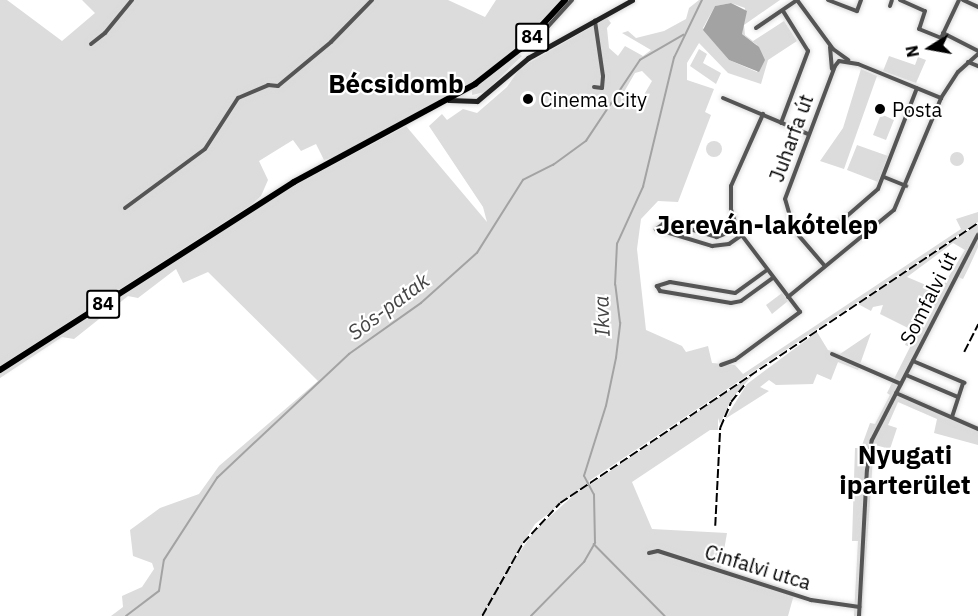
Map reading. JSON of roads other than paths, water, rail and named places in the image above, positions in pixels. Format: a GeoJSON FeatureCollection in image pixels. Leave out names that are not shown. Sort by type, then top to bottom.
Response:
{"type":"FeatureCollection","features":[{"type":"Feature","properties":{"kind":"main road","name":"84"},"geometry":{"type":"LineString","coordinates":[[0,370],[294,182],[463,91],[520,49],[566,0]]}},
{"type":"Feature","properties":{"kind":"street"},"geometry":{"type":"LineString","coordinates":[[91,44],[105,33],[132,0]]}},
{"type":"Feature","properties":{"kind":"street"},"geometry":{"type":"LineString","coordinates":[[125,208],[204,149],[238,98],[268,85],[278,86],[331,42],[372,0]]}},
{"type":"Feature","properties":{"kind":"street"},"geometry":{"type":"LineString","coordinates":[[544,31],[572,0]]}},
{"type":"Feature","properties":{"kind":"street"},"geometry":{"type":"LineString","coordinates":[[448,100],[479,99],[528,58],[632,0]]}},
{"type":"Feature","properties":{"kind":"street"},"geometry":{"type":"LineString","coordinates":[[756,28],[797,0],[839,59]]}},
{"type":"Feature","properties":{"kind":"street"},"geometry":{"type":"LineString","coordinates":[[828,0],[857,12],[861,0]]}},
{"type":"Feature","properties":{"kind":"street"},"geometry":{"type":"LineString","coordinates":[[890,6],[892,0]]}},
{"type":"Feature","properties":{"kind":"street"},"geometry":{"type":"LineString","coordinates":[[900,0],[926,13],[919,29],[941,38],[961,0],[978,7]]}},
{"type":"Feature","properties":{"kind":"street"},"geometry":{"type":"LineString","coordinates":[[913,5],[916,0]]}},
{"type":"Feature","properties":{"kind":"street"},"geometry":{"type":"LineString","coordinates":[[782,123],[808,51],[783,11]]}},
{"type":"Feature","properties":{"kind":"street"},"geometry":{"type":"LineString","coordinates":[[594,87],[602,88],[603,85],[595,21]]}},
{"type":"Feature","properties":{"kind":"street"},"geometry":{"type":"LineString","coordinates":[[581,29],[597,32]]}},
{"type":"Feature","properties":{"kind":"street"},"geometry":{"type":"LineString","coordinates":[[788,297],[824,265],[888,216],[906,186],[941,98],[968,62],[978,53],[943,33]]}},
{"type":"Feature","properties":{"kind":"street"},"geometry":{"type":"LineString","coordinates":[[826,41],[832,55],[839,59],[858,64],[941,98]]}},
{"type":"Feature","properties":{"kind":"street","name":"Juharfa út"},"geometry":{"type":"LineString","coordinates":[[829,81],[832,55]]}},
{"type":"Feature","properties":{"kind":"street"},"geometry":{"type":"LineString","coordinates":[[832,62],[839,59]]}},
{"type":"Feature","properties":{"kind":"street","name":"Juharfa út"},"geometry":{"type":"LineString","coordinates":[[824,265],[794,230],[786,207],[787,189],[839,59]]}},
{"type":"Feature","properties":{"kind":"street"},"geometry":{"type":"LineString","coordinates":[[968,62],[978,66]]}},
{"type":"Feature","properties":{"kind":"street"},"geometry":{"type":"LineString","coordinates":[[468,99],[472,85]]}},
{"type":"Feature","properties":{"kind":"street"},"geometry":{"type":"LineString","coordinates":[[832,230],[875,194],[884,177],[917,88]]}},
{"type":"Feature","properties":{"kind":"street"},"geometry":{"type":"LineString","coordinates":[[463,91],[468,99]]}},
{"type":"Feature","properties":{"kind":"street"},"geometry":{"type":"LineString","coordinates":[[723,98],[808,134]]}},
{"type":"Feature","properties":{"kind":"street"},"geometry":{"type":"LineString","coordinates":[[722,365],[735,360],[800,312],[737,229],[731,209],[731,186],[763,114]]}},
{"type":"Feature","properties":{"kind":"street"},"geometry":{"type":"LineString","coordinates":[[884,177],[906,186]]}},
{"type":"Feature","properties":{"kind":"street"},"geometry":{"type":"LineString","coordinates":[[737,229],[717,237],[676,225],[663,224],[657,229],[712,246],[729,244],[742,235]]}},
{"type":"Feature","properties":{"kind":"street","name":"Somfalvi út"},"geometry":{"type":"LineString","coordinates":[[858,616],[869,455],[878,424],[906,375],[978,235]]}},
{"type":"Feature","properties":{"kind":"street"},"geometry":{"type":"LineString","coordinates":[[767,270],[735,293],[670,282],[657,286],[660,291],[702,300],[736,302],[774,278]]}},
{"type":"Feature","properties":{"kind":"street"},"geometry":{"type":"LineString","coordinates":[[832,354],[901,384]]}},
{"type":"Feature","properties":{"kind":"street"},"geometry":{"type":"LineString","coordinates":[[913,361],[964,383],[952,417]]}},
{"type":"Feature","properties":{"kind":"street","name":"Somfalvi út"},"geometry":{"type":"LineString","coordinates":[[906,375],[958,397]]}},
{"type":"Feature","properties":{"kind":"street"},"geometry":{"type":"LineString","coordinates":[[896,393],[978,429]]}},
{"type":"Feature","properties":{"kind":"street","name":"Cinfalvi utca"},"geometry":{"type":"LineString","coordinates":[[649,553],[658,551],[811,600],[859,607]]}},
{"type":"Feature","properties":{"kind":"waterway","name":"Ikva"},"geometry":{"type":"LineString","coordinates":[[531,616],[584,562],[595,543],[594,495],[584,476],[606,406],[616,358],[620,323],[615,285],[617,244],[643,187],[674,58],[702,0]]}},
{"type":"Feature","properties":{"kind":"waterway","name":"Sós-patak"},"geometry":{"type":"LineString","coordinates":[[126,616],[159,591],[164,560],[217,478],[349,354],[421,303],[477,253],[523,180],[553,165],[586,141],[640,60],[683,35]]}},
{"type":"Feature","properties":{"kind":"waterway"},"geometry":{"type":"LineString","coordinates":[[594,544],[665,616]]}},
{"type":"Feature","properties":{"kind":"railway"},"geometry":{"type":"LineString","coordinates":[[482,616],[523,543],[560,503],[978,223]]}},
{"type":"Feature","properties":{"kind":"railway"},"geometry":{"type":"LineString","coordinates":[[964,352],[978,324]]}},
{"type":"Feature","properties":{"kind":"railway"},"geometry":{"type":"LineString","coordinates":[[715,526],[720,428],[731,402],[745,384]]}},
{"type":"Feature","properties":{"kind":"place","name":"Cinema City"},"geometry":{"type":"Point","coordinates":[528,99]}},
{"type":"Feature","properties":{"kind":"place","name":"Posta"},"geometry":{"type":"Point","coordinates":[880,109]}},
{"type":"Feature","properties":{"kind":"district","name":"Bécsidomb"},"geometry":{"type":"Point","coordinates":[396,84]}},
{"type":"Feature","properties":{"kind":"district","name":"Jereván-lakótelep"},"geometry":{"type":"Point","coordinates":[767,225]}},
{"type":"Feature","properties":{"kind":"district","name":"Nyugati iparterület"},"geometry":{"type":"Point","coordinates":[905,470]}}]}
